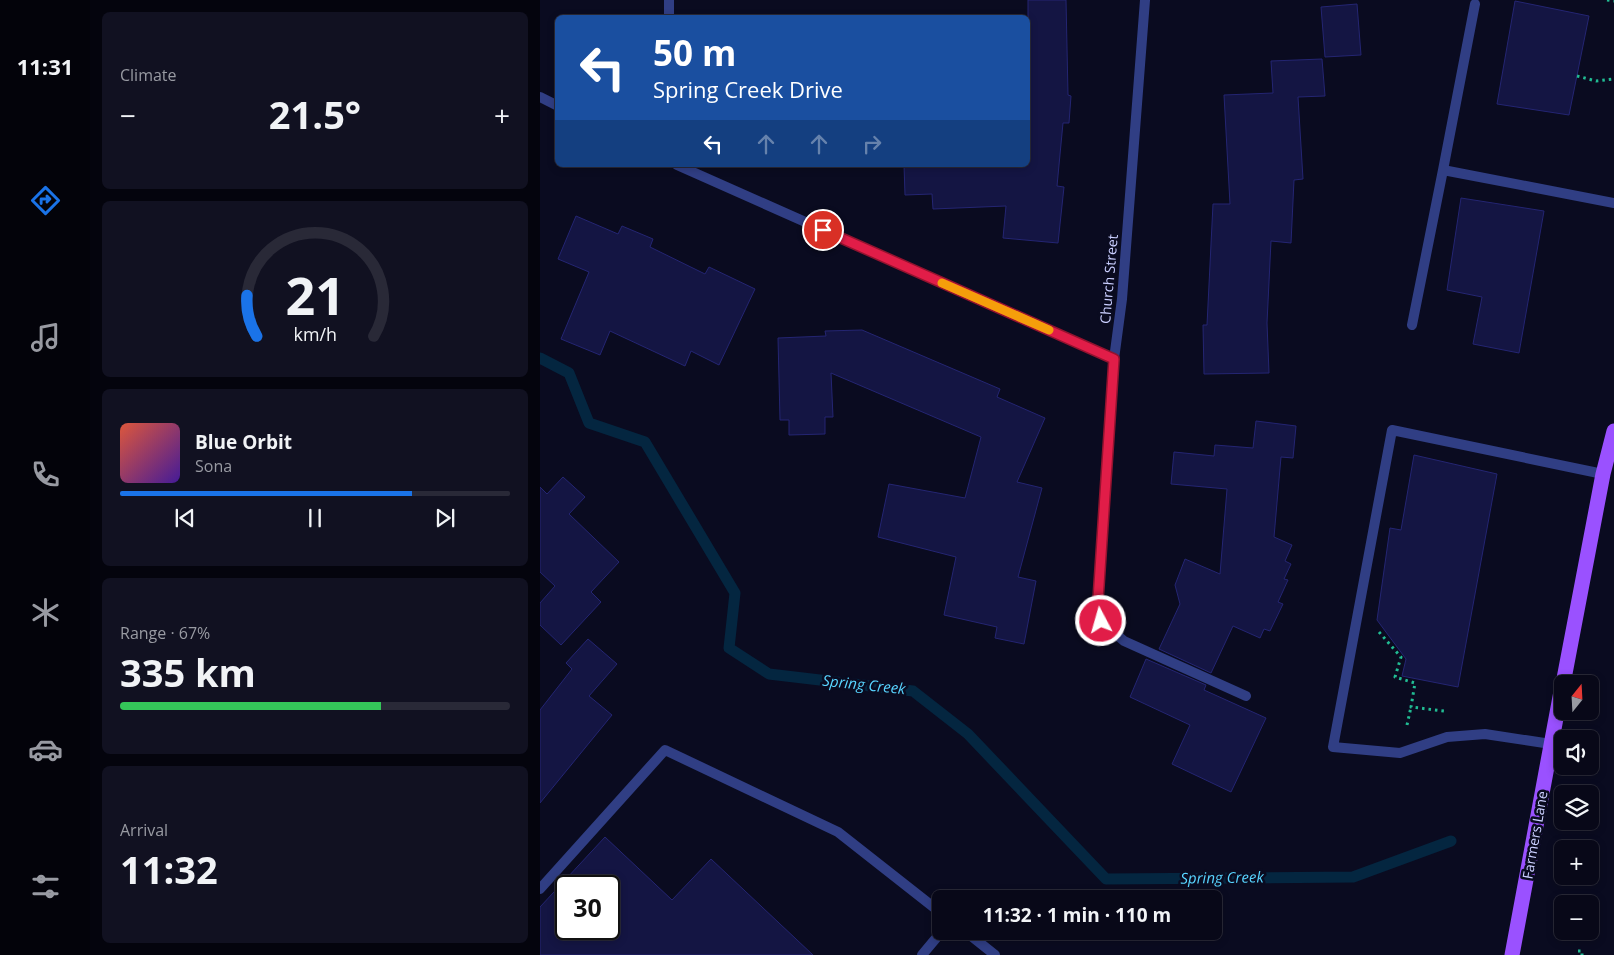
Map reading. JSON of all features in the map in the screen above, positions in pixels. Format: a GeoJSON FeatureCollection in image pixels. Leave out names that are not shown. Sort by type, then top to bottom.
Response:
{"type":"FeatureCollection","features":[{"type":"Feature","properties":{"kind":"main road","name":"Farmers Lane"},"geometry":{"type":"LineString","coordinates":[[1565,675],[1603,474],[1614,431]]}},
{"type":"Feature","properties":{"kind":"main road","name":"Farmers Lane"},"geometry":{"type":"LineString","coordinates":[[1512,955],[1556,720]]}},
{"type":"Feature","properties":{"kind":"street"},"geometry":{"type":"LineString","coordinates":[[669,0],[670,15]]}},
{"type":"Feature","properties":{"kind":"street","name":"Church Street"},"geometry":{"type":"LineString","coordinates":[[1145,0],[1122,299],[1114,359],[1098,600],[1101,621],[1124,640],[1246,696]]}},
{"type":"Feature","properties":{"kind":"street"},"geometry":{"type":"LineString","coordinates":[[1412,325],[1475,4]]}},
{"type":"Feature","properties":{"kind":"street"},"geometry":{"type":"LineString","coordinates":[[540,97],[555,104]]}},
{"type":"Feature","properties":{"kind":"street"},"geometry":{"type":"LineString","coordinates":[[682,167],[1114,359]]}},
{"type":"Feature","properties":{"kind":"street"},"geometry":{"type":"LineString","coordinates":[[1443,170],[1614,204]]}},
{"type":"Feature","properties":{"kind":"street"},"geometry":{"type":"LineString","coordinates":[[1552,744],[1485,734],[1447,737],[1400,752],[1334,747],[1392,430],[1603,474]]}},
{"type":"Feature","properties":{"kind":"street"},"geometry":{"type":"LineString","coordinates":[[540,889],[664,750],[838,832],[932,906]]}},
{"type":"Feature","properties":{"kind":"street"},"geometry":{"type":"LineString","coordinates":[[922,955],[934,940]]}},
{"type":"Feature","properties":{"kind":"street"},"geometry":{"type":"LineString","coordinates":[[976,940],[995,955]]}},
{"type":"Feature","properties":{"kind":"path"},"geometry":{"type":"LineString","coordinates":[[1607,0],[1614,1]]}},
{"type":"Feature","properties":{"kind":"path"},"geometry":{"type":"LineString","coordinates":[[1577,76],[1596,81],[1613,78]]}},
{"type":"Feature","properties":{"kind":"path"},"geometry":{"type":"LineString","coordinates":[[1378,630],[1401,657],[1395,677],[1416,683],[1411,707],[1450,711]]}},
{"type":"Feature","properties":{"kind":"path"},"geometry":{"type":"LineString","coordinates":[[1578,950],[1582,951],[1582,955]]}},
{"type":"Feature","properties":{"kind":"building"},"geometry":{"type":"Polygon","coordinates":[[[1028,0],[1066,0],[1068,95],[1071,96],[1069,123],[1063,123],[1057,186],[1064,187],[1058,243],[1003,238],[1006,206],[933,209],[932,194],[905,195],[904,167],[1030,167],[1030,15],[1028,15],[1028,0]]]}},
{"type":"Feature","properties":{"kind":"building"},"geometry":{"type":"Polygon","coordinates":[[[1515,1],[1589,16],[1569,115],[1497,104],[1515,1]]]}},
{"type":"Feature","properties":{"kind":"building"},"geometry":{"type":"Polygon","coordinates":[[[1357,4],[1361,55],[1325,57],[1321,7],[1357,4]]]}},
{"type":"Feature","properties":{"kind":"building"},"geometry":{"type":"Polygon","coordinates":[[[1322,59],[1325,96],[1298,97],[1303,179],[1294,180],[1291,243],[1271,241],[1267,323],[1269,373],[1204,374],[1203,325],[1207,325],[1213,204],[1230,204],[1224,95],[1273,93],[1271,61],[1322,59]]]}},
{"type":"Feature","properties":{"kind":"building"},"geometry":{"type":"Polygon","coordinates":[[[1461,198],[1544,211],[1519,353],[1473,344],[1482,297],[1447,290],[1461,198]]]}},
{"type":"Feature","properties":{"kind":"building"},"geometry":{"type":"Polygon","coordinates":[[[576,216],[618,234],[622,226],[653,239],[650,247],[705,274],[709,267],[755,289],[719,365],[691,351],[685,366],[610,331],[600,355],[561,339],[589,272],[558,259],[576,216]]]}},
{"type":"Feature","properties":{"kind":"building"},"geometry":{"type":"Polygon","coordinates":[[[862,330],[1000,389],[997,397],[1045,418],[1017,482],[1042,488],[1018,577],[1036,581],[1024,644],[995,638],[997,627],[944,615],[956,557],[878,537],[889,484],[965,498],[981,437],[831,373],[833,417],[825,417],[825,434],[789,435],[789,420],[780,420],[778,338],[826,336],[825,331],[862,330]]]}},
{"type":"Feature","properties":{"kind":"building"},"geometry":{"type":"Polygon","coordinates":[[[1256,421],[1296,426],[1293,458],[1281,457],[1274,537],[1292,545],[1285,561],[1291,564],[1284,579],[1288,580],[1278,602],[1283,604],[1270,631],[1264,629],[1260,638],[1233,626],[1211,673],[1159,649],[1180,604],[1175,585],[1185,559],[1220,574],[1227,489],[1171,484],[1174,452],[1214,456],[1215,445],[1253,448],[1256,421]]]}},
{"type":"Feature","properties":{"kind":"building"},"geometry":{"type":"Polygon","coordinates":[[[1414,455],[1497,474],[1458,687],[1402,676],[1406,659],[1377,620],[1390,528],[1401,530],[1414,455]]]}},
{"type":"Feature","properties":{"kind":"building"},"geometry":{"type":"Polygon","coordinates":[[[563,477],[585,497],[569,514],[619,562],[591,592],[601,602],[561,645],[540,625],[540,603],[555,586],[540,572],[540,487],[547,494],[563,477]]]}},
{"type":"Feature","properties":{"kind":"building"},"geometry":{"type":"Polygon","coordinates":[[[588,639],[617,664],[589,696],[612,715],[540,803],[540,710],[572,669],[566,663],[588,639]]]}},
{"type":"Feature","properties":{"kind":"building"},"geometry":{"type":"Polygon","coordinates":[[[1146,659],[1206,685],[1204,690],[1266,718],[1231,792],[1172,764],[1190,725],[1130,697],[1146,659]]]}},
{"type":"Feature","properties":{"kind":"building"},"geometry":{"type":"Polygon","coordinates":[[[605,837],[672,900],[711,859],[813,955],[540,955],[540,907],[555,891],[555,940],[620,940],[620,875],[570,875],[605,837]]]}},
{"type":"Feature","properties":{"kind":"waterway","name":"Spring Creek"},"geometry":{"type":"LineString","coordinates":[[540,358],[569,373],[589,423],[645,442],[735,593],[729,648],[769,674],[913,691],[968,734],[1106,879],[1353,877],[1451,841]]}},
{"type":"Feature","properties":{"kind":"slow traffic"},"geometry":{"type":"LineString","coordinates":[[942,283],[1049,330]]}},
{"type":"Feature","properties":{"kind":"route"},"geometry":{"type":"LineString","coordinates":[[823,230],[1114,359],[1098,600],[1101,621]]}}]}
